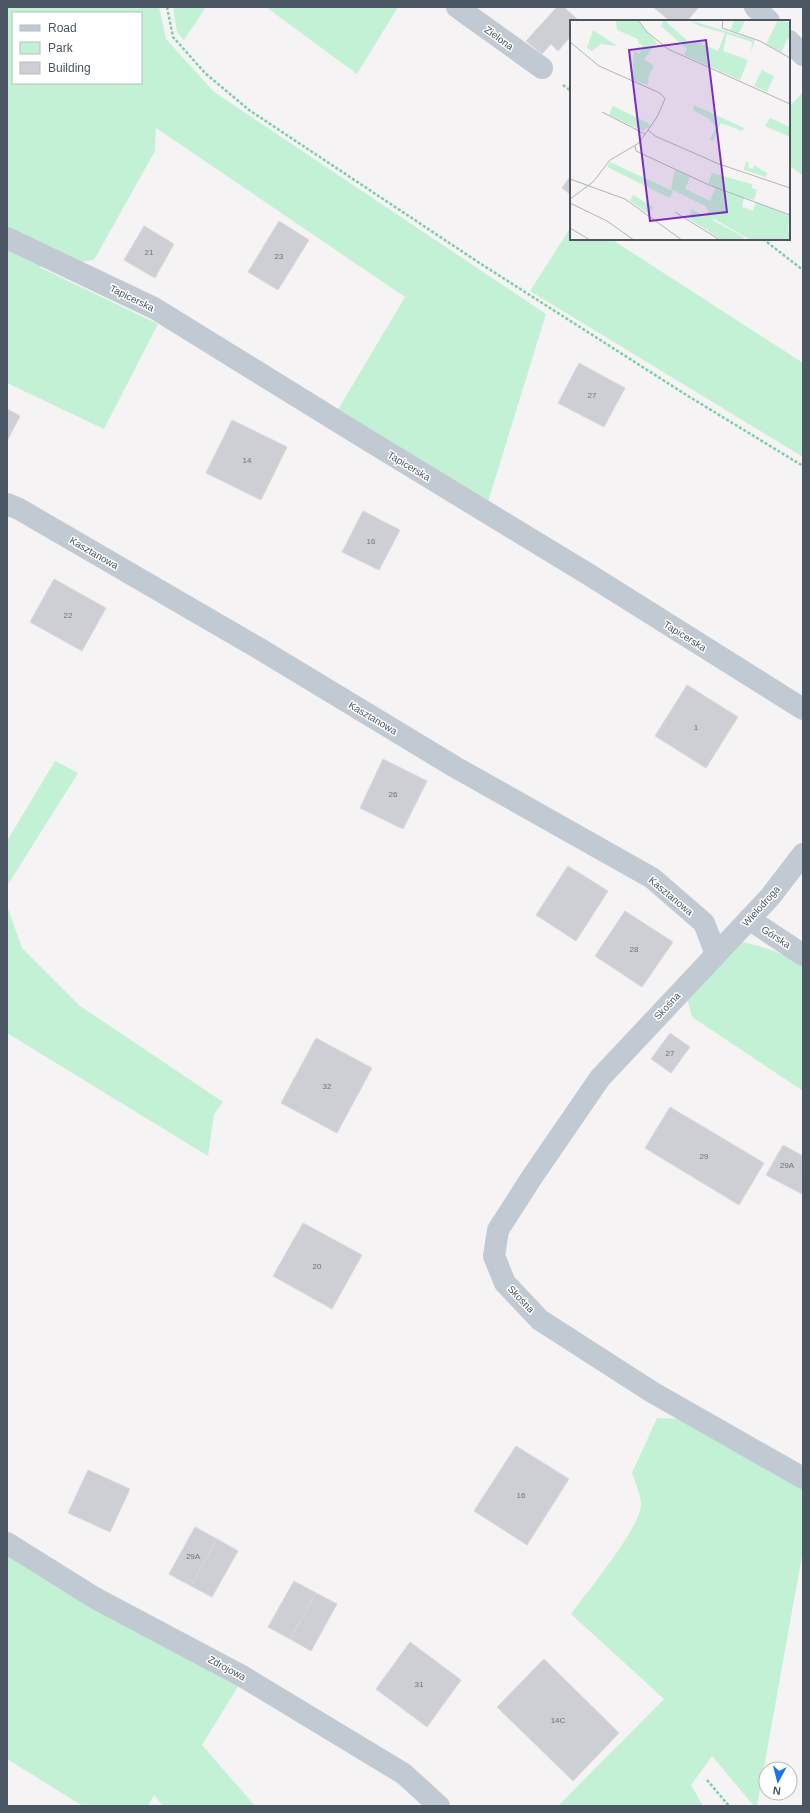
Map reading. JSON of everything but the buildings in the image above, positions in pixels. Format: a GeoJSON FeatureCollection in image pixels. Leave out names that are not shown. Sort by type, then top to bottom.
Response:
{"type":"FeatureCollection","features":[{"type":"Feature","properties":{"kind":"street","name":"Zielona"},"geometry":{"type":"LineString","coordinates":[[457,7],[542,68]]}},
{"type":"Feature","properties":{"kind":"street"},"geometry":{"type":"LineString","coordinates":[[755,7],[768,20]]}},
{"type":"Feature","properties":{"kind":"street"},"geometry":{"type":"LineString","coordinates":[[790,42],[803,55]]}},
{"type":"Feature","properties":{"kind":"street","name":"Tapicerska"},"geometry":{"type":"LineString","coordinates":[[7,238],[154,308],[588,574],[803,710]]}},
{"type":"Feature","properties":{"kind":"street","name":"Kasztanowa"},"geometry":{"type":"LineString","coordinates":[[7,504],[19,509],[260,649],[455,767],[652,878],[704,923],[716,954]]}},
{"type":"Feature","properties":{"kind":"street","name":"Wielodroga"},"geometry":{"type":"LineString","coordinates":[[716,954],[770,897],[803,854]]}},
{"type":"Feature","properties":{"kind":"street","name":"Górska"},"geometry":{"type":"LineString","coordinates":[[749,920],[803,955]]}},
{"type":"Feature","properties":{"kind":"street","name":"Skośna"},"geometry":{"type":"LineString","coordinates":[[716,954],[600,1078],[532,1177],[498,1230],[494,1256],[505,1283],[540,1320],[652,1392],[803,1478]]}},
{"type":"Feature","properties":{"kind":"street","name":"Zdrojowa"},"geometry":{"type":"LineString","coordinates":[[7,1543],[95,1598],[242,1676],[404,1774],[439,1806]]}},
{"type":"Feature","properties":{"kind":"path"},"geometry":{"type":"LineString","coordinates":[[167,7],[173,37],[204,73],[249,110],[478,262],[688,396],[803,466]]}},
{"type":"Feature","properties":{"kind":"path"},"geometry":{"type":"LineString","coordinates":[[764,240],[803,270]]}},
{"type":"Feature","properties":{"kind":"path"},"geometry":{"type":"LineString","coordinates":[[706,1780],[729,1806]]}},
{"type":"Feature","properties":{"kind":"green space"},"geometry":{"type":"Polygon","coordinates":[[[7,7],[159,7],[166,39],[214,92],[546,314],[488,502],[336,413],[405,297],[156,128],[155,151],[94,260],[39,267],[158,324],[104,429],[7,383],[7,7]]]}},
{"type":"Feature","properties":{"kind":"green space"},"geometry":{"type":"Polygon","coordinates":[[[173,7],[206,7],[184,40],[177,32],[173,7]]]}},
{"type":"Feature","properties":{"kind":"green space"},"geometry":{"type":"Polygon","coordinates":[[[266,7],[398,7],[357,74],[266,7]]]}},
{"type":"Feature","properties":{"kind":"green space"},"geometry":{"type":"Polygon","coordinates":[[[803,92],[803,176],[790,166],[790,106],[803,92]]]}},
{"type":"Feature","properties":{"kind":"green space"},"geometry":{"type":"Polygon","coordinates":[[[570,229],[570,240],[613,240],[803,363],[803,457],[530,291],[570,229]]]}},
{"type":"Feature","properties":{"kind":"green space"},"geometry":{"type":"Polygon","coordinates":[[[55,761],[78,773],[7,886],[7,841],[55,761]]]}},
{"type":"Feature","properties":{"kind":"green space"},"geometry":{"type":"Polygon","coordinates":[[[7,906],[22,948],[80,1006],[223,1102],[214,1114],[208,1156],[7,1033],[7,906]]]}},
{"type":"Feature","properties":{"kind":"green space"},"geometry":{"type":"Polygon","coordinates":[[[742,942],[774,951],[789,957],[803,966],[803,1091],[692,1017],[687,997],[742,942]]]}},
{"type":"Feature","properties":{"kind":"green space"},"geometry":{"type":"Polygon","coordinates":[[[657,1418],[682,1419],[803,1487],[803,1550],[765,1761],[758,1761],[757,1806],[754,1806],[712,1756],[691,1785],[703,1806],[558,1806],[664,1699],[571,1614],[612,1559],[633,1527],[639,1513],[641,1503],[639,1491],[632,1473],[657,1418]]]}},
{"type":"Feature","properties":{"kind":"green space"},"geometry":{"type":"Polygon","coordinates":[[[7,1547],[239,1685],[202,1745],[255,1806],[163,1806],[154,1795],[148,1806],[83,1806],[7,1759],[7,1547]]]}}]}
